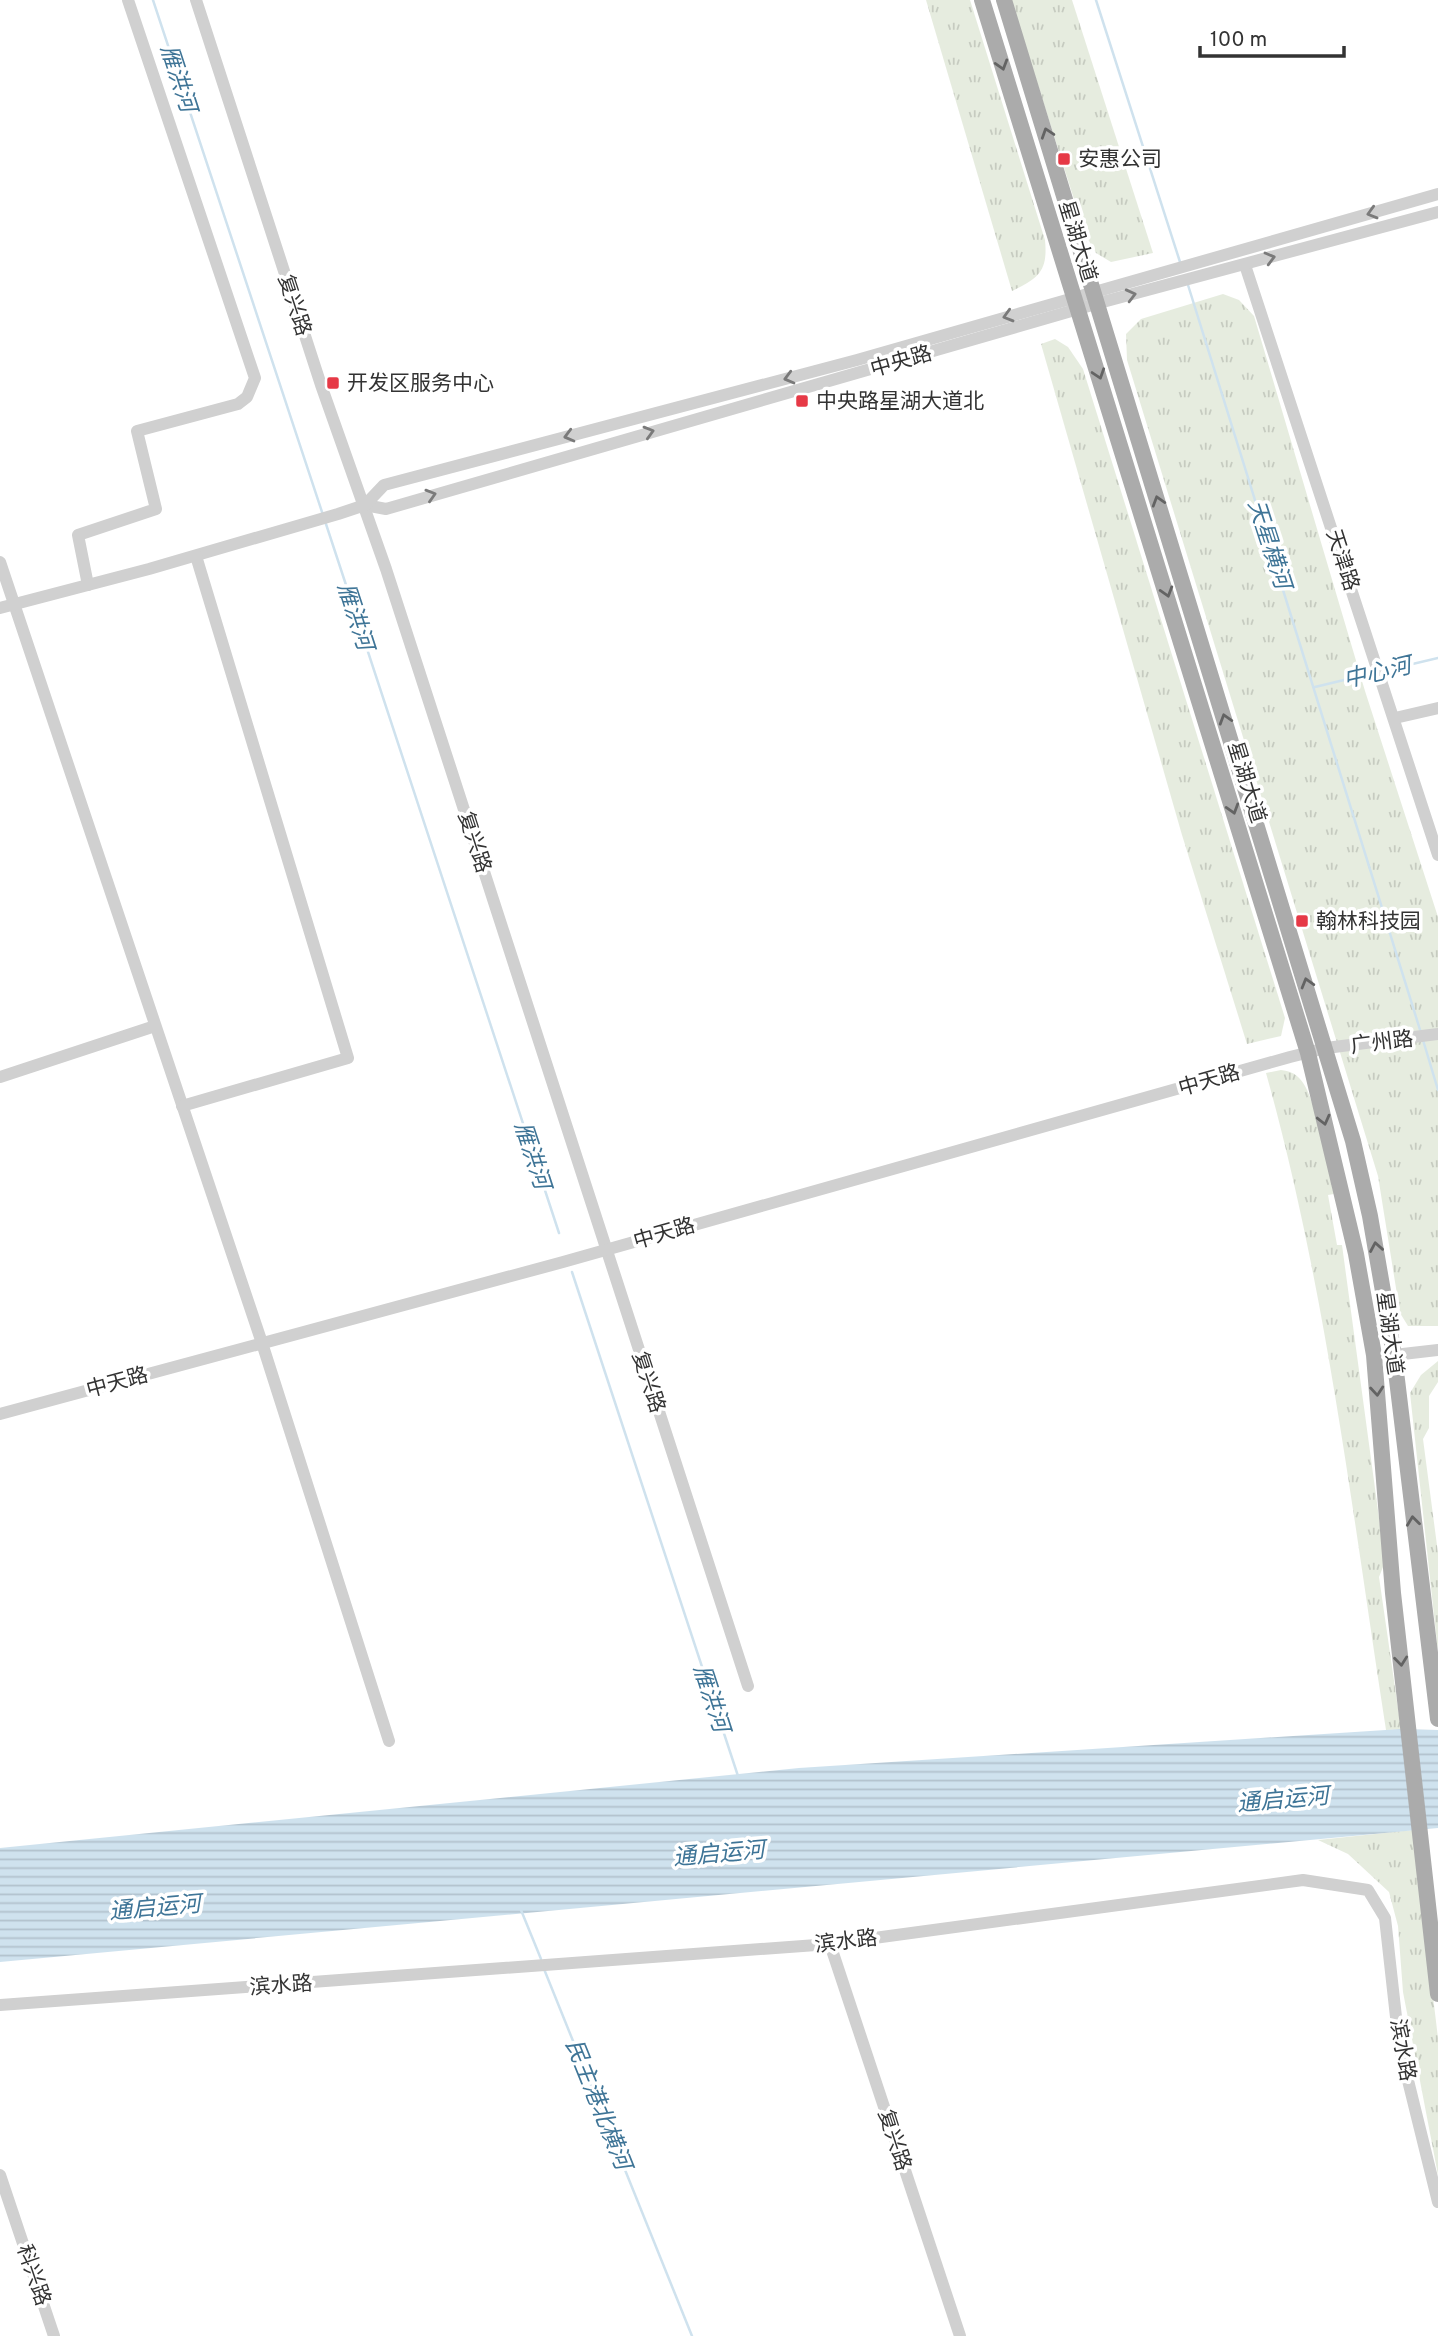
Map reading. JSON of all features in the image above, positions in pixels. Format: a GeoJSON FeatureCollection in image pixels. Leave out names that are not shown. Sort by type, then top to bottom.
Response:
{"type":"FeatureCollection","features":[{"type":"Feature","properties":{"kind":"main road","name":"星湖大道"},"geometry":{"type":"LineString","coordinates":[[982,0],[1308,1053],[1356,1254],[1374,1355],[1393,1593],[1438,1994]]}},
{"type":"Feature","properties":{"kind":"main road","name":"星湖大道"},"geometry":{"type":"LineString","coordinates":[[1004,0],[1353,1141],[1370,1216],[1394,1355],[1438,1719]]}},
{"type":"Feature","properties":{"kind":"street"},"geometry":{"type":"LineString","coordinates":[[88,584],[78,535],[156,509],[137,431],[238,404],[247,397],[255,378],[128,0]]}},
{"type":"Feature","properties":{"kind":"street","name":"复兴路"},"geometry":{"type":"LineString","coordinates":[[196,0],[320,385],[365,505],[748,1686]]}},
{"type":"Feature","properties":{"kind":"street","name":"中央路"},"geometry":{"type":"LineString","coordinates":[[1097,298],[1158,274],[1438,194]]}},
{"type":"Feature","properties":{"kind":"street","name":"中央路"},"geometry":{"type":"LineString","coordinates":[[365,505],[386,509],[1076,303],[1162,287],[1438,212]]}},
{"type":"Feature","properties":{"kind":"street","name":"天津路"},"geometry":{"type":"LineString","coordinates":[[1245,265],[1438,855]]}},
{"type":"Feature","properties":{"kind":"street"},"geometry":{"type":"LineString","coordinates":[[0,608],[196,556],[365,505],[384,485],[1076,303]]}},
{"type":"Feature","properties":{"kind":"street"},"geometry":{"type":"LineString","coordinates":[[182,1106],[348,1058],[196,556]]}},
{"type":"Feature","properties":{"kind":"street"},"geometry":{"type":"LineString","coordinates":[[0,562],[262,1343],[389,1741]]}},
{"type":"Feature","properties":{"kind":"street"},"geometry":{"type":"LineString","coordinates":[[1395,718],[1438,708]]}},
{"type":"Feature","properties":{"kind":"street"},"geometry":{"type":"LineString","coordinates":[[0,1077],[155,1026]]}},
{"type":"Feature","properties":{"kind":"street","name":"广州路"},"geometry":{"type":"LineString","coordinates":[[1326,1048],[1438,1034]]}},
{"type":"Feature","properties":{"kind":"street","name":"中天路"},"geometry":{"type":"LineString","coordinates":[[0,1414],[606,1250],[1326,1048]]}},
{"type":"Feature","properties":{"kind":"street"},"geometry":{"type":"LineString","coordinates":[[1394,1355],[1438,1350]]}},
{"type":"Feature","properties":{"kind":"street","name":"滨水路"},"geometry":{"type":"LineString","coordinates":[[0,2005],[830,1944],[1303,1880],[1368,1890],[1385,1918],[1399,2044],[1438,2202]]}},
{"type":"Feature","properties":{"kind":"street","name":"复兴路"},"geometry":{"type":"LineString","coordinates":[[830,1944],[960,2336]]}},
{"type":"Feature","properties":{"kind":"street","name":"科兴路"},"geometry":{"type":"LineString","coordinates":[[0,2175],[54,2336]]}},
{"type":"Feature","properties":{"kind":"green space"},"geometry":{"type":"Polygon","coordinates":[[[926,0],[970,0],[1045,240],[1045,259],[1040,272],[1012,291],[926,0]]]}},
{"type":"Feature","properties":{"kind":"green space"},"geometry":{"type":"Polygon","coordinates":[[[1011,0],[1072,0],[1153,253],[1111,262],[1096,253],[1085,234],[1011,0]]]}},
{"type":"Feature","properties":{"kind":"green space"},"geometry":{"type":"Polygon","coordinates":[[[1223,294],[1239,300],[1254,316],[1365,691],[1438,917],[1438,1326],[1408,1326],[1400,1313],[1378,1176],[1127,360],[1126,334],[1141,319],[1223,294]]]}},
{"type":"Feature","properties":{"kind":"green space"},"geometry":{"type":"Polygon","coordinates":[[[1055,339],[1068,347],[1083,369],[1285,1018],[1281,1036],[1247,1044],[1182,835],[1041,344],[1055,339]]]}},
{"type":"Feature","properties":{"kind":"green space"},"geometry":{"type":"Polygon","coordinates":[[[1281,1070],[1296,1075],[1306,1088],[1316,1116],[1334,1194],[1328,1195],[1337,1245],[1342,1245],[1385,1562],[1379,1577],[1401,1729],[1386,1730],[1321,1317],[1287,1154],[1266,1073],[1281,1070]]]}},
{"type":"Feature","properties":{"kind":"green space"},"geometry":{"type":"Polygon","coordinates":[[[1438,1361],[1438,1382],[1429,1396],[1429,1428],[1423,1439],[1438,1553],[1438,1652],[1410,1393],[1421,1375],[1438,1361]]]}},
{"type":"Feature","properties":{"kind":"green space"},"geometry":{"type":"Polygon","coordinates":[[[1413,1830],[1438,2038],[1438,2175],[1403,1992],[1398,1926],[1389,1892],[1348,1854],[1318,1840],[1413,1830]]]}},
{"type":"Feature","properties":{"kind":"water","name":"通启运河"},"geometry":{"type":"Polygon","coordinates":[[[1401,1729],[1438,1730],[1438,1828],[0,1962],[0,1848],[799,1768],[1401,1729]]]}},
{"type":"Feature","properties":{"kind":"waterway","name":"雁洪河"},"geometry":{"type":"LineString","coordinates":[[153,0],[323,515]]}},
{"type":"Feature","properties":{"kind":"waterway","name":"天星横河"},"geometry":{"type":"LineString","coordinates":[[1096,0],[1180,262]]}},
{"type":"Feature","properties":{"kind":"waterway","name":"天星横河"},"geometry":{"type":"LineString","coordinates":[[1188,285],[1421,1033]]}},
{"type":"Feature","properties":{"kind":"waterway","name":"雁洪河"},"geometry":{"type":"LineString","coordinates":[[325,521],[559,1233]]}},
{"type":"Feature","properties":{"kind":"waterway","name":"中心河"},"geometry":{"type":"LineString","coordinates":[[1383,671],[1438,658]]}},
{"type":"Feature","properties":{"kind":"waterway","name":"中心河"},"geometry":{"type":"LineString","coordinates":[[1315,687],[1373,673]]}},
{"type":"Feature","properties":{"kind":"waterway","name":"天星横河"},"geometry":{"type":"LineString","coordinates":[[1423,1040],[1438,1090]]}},
{"type":"Feature","properties":{"kind":"waterway","name":"雁洪河"},"geometry":{"type":"LineString","coordinates":[[572,1272],[738,1776]]}},
{"type":"Feature","properties":{"kind":"waterway","name":"民主港北横河"},"geometry":{"type":"LineString","coordinates":[[521,1910],[541,1959]]}},
{"type":"Feature","properties":{"kind":"waterway","name":"民主港北横河"},"geometry":{"type":"LineString","coordinates":[[544,1969],[692,2336]]}},
{"type":"Feature","properties":{"kind":"place","name":"安惠公司"},"geometry":{"type":"Point","coordinates":[1064,159]}},
{"type":"Feature","properties":{"kind":"place","name":"开发区服务中心"},"geometry":{"type":"Point","coordinates":[333,383]}},
{"type":"Feature","properties":{"kind":"place","name":"中央路星湖大道北"},"geometry":{"type":"Point","coordinates":[802,401]}},
{"type":"Feature","properties":{"kind":"place","name":"翰林科技园"},"geometry":{"type":"Point","coordinates":[1302,921]}}]}
